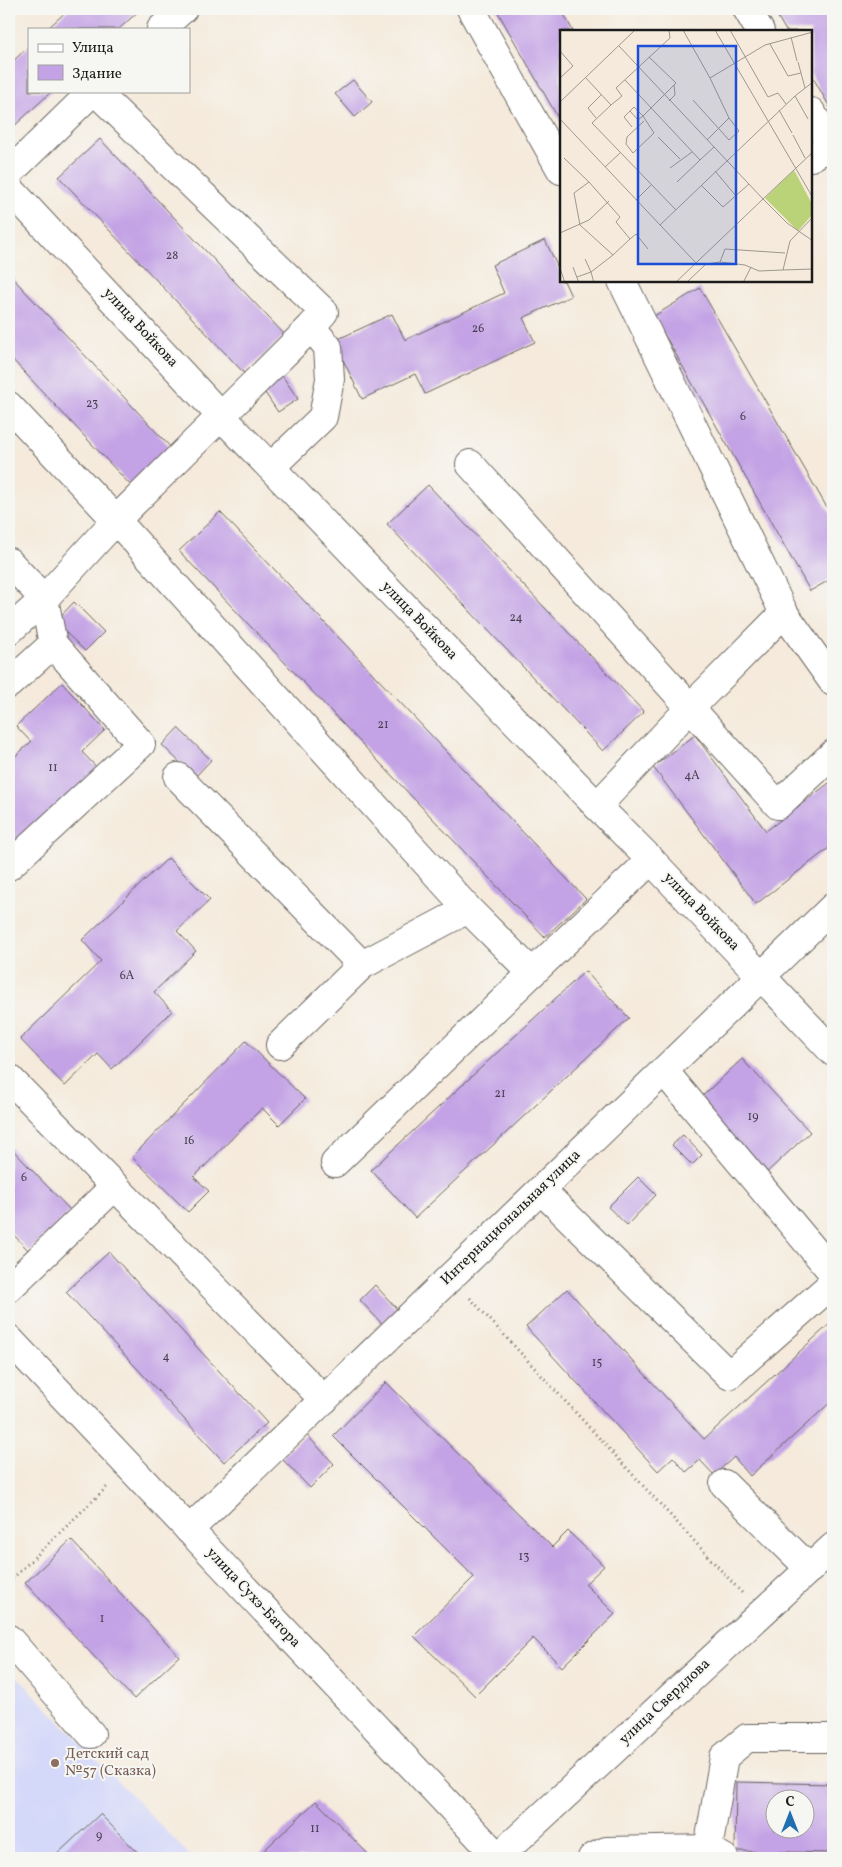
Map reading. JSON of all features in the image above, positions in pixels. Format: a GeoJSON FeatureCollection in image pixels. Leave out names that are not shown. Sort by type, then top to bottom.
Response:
{"type":"FeatureCollection","features":[{"type":"Feature","properties":{"kind":"street"},"geometry":{"type":"LineString","coordinates":[[162,28],[183,9]]}},
{"type":"Feature","properties":{"kind":"street"},"geometry":{"type":"LineString","coordinates":[[471,9],[560,168]]}},
{"type":"Feature","properties":{"kind":"street"},"geometry":{"type":"LineString","coordinates":[[748,9],[759,30]]}},
{"type":"Feature","properties":{"kind":"street"},"geometry":{"type":"LineString","coordinates":[[9,173],[93,92]]}},
{"type":"Feature","properties":{"kind":"street"},"geometry":{"type":"LineString","coordinates":[[9,631],[44,600],[116,520],[312,328],[324,312],[95,92]]}},
{"type":"Feature","properties":{"kind":"street"},"geometry":{"type":"LineString","coordinates":[[812,114],[827,148]]}},
{"type":"Feature","properties":{"kind":"street","name":"улица Войкова"},"geometry":{"type":"LineString","coordinates":[[9,188],[221,416],[651,860],[833,1052]]}},
{"type":"Feature","properties":{"kind":"street"},"geometry":{"type":"LineString","coordinates":[[622,282],[784,613],[833,682]]}},
{"type":"Feature","properties":{"kind":"street"},"geometry":{"type":"LineString","coordinates":[[271,467],[323,417],[330,380],[328,347],[312,328]]}},
{"type":"Feature","properties":{"kind":"street"},"geometry":{"type":"LineString","coordinates":[[9,406],[116,520],[468,910],[532,972]]}},
{"type":"Feature","properties":{"kind":"street"},"geometry":{"type":"LineString","coordinates":[[470,464],[778,804],[833,754]]}},
{"type":"Feature","properties":{"kind":"street"},"geometry":{"type":"LineString","coordinates":[[9,562],[44,600],[53,644],[141,744],[9,866]]}},
{"type":"Feature","properties":{"kind":"street"},"geometry":{"type":"LineString","coordinates":[[597,806],[784,613]]}},
{"type":"Feature","properties":{"kind":"street"},"geometry":{"type":"LineString","coordinates":[[9,684],[53,644]]}},
{"type":"Feature","properties":{"kind":"street"},"geometry":{"type":"LineString","coordinates":[[178,777],[362,965]]}},
{"type":"Feature","properties":{"kind":"street"},"geometry":{"type":"LineString","coordinates":[[335,1163],[532,972],[651,860]]}},
{"type":"Feature","properties":{"kind":"street","name":"Интернациональная улица"},"geometry":{"type":"LineString","coordinates":[[189,1530],[833,907]]}},
{"type":"Feature","properties":{"kind":"street"},"geometry":{"type":"LineString","coordinates":[[280,1045],[362,965],[468,910]]}},
{"type":"Feature","properties":{"kind":"street"},"geometry":{"type":"LineString","coordinates":[[664,1071],[833,1273]]}},
{"type":"Feature","properties":{"kind":"street"},"geometry":{"type":"LineString","coordinates":[[9,1078],[324,1400]]}},
{"type":"Feature","properties":{"kind":"street"},"geometry":{"type":"LineString","coordinates":[[9,1288],[115,1186]]}},
{"type":"Feature","properties":{"kind":"street"},"geometry":{"type":"LineString","coordinates":[[541,1190],[729,1376],[833,1283]]}},
{"type":"Feature","properties":{"kind":"street","name":"улица Сухэ-Батора"},"geometry":{"type":"LineString","coordinates":[[9,1339],[498,1858]]}},
{"type":"Feature","properties":{"kind":"street"},"geometry":{"type":"LineString","coordinates":[[724,1484],[810,1568]]}},
{"type":"Feature","properties":{"kind":"street","name":"улица Свердлова"},"geometry":{"type":"LineString","coordinates":[[498,1858],[833,1547]]}},
{"type":"Feature","properties":{"kind":"street"},"geometry":{"type":"LineString","coordinates":[[9,1639],[91,1734]]}},
{"type":"Feature","properties":{"kind":"street"},"geometry":{"type":"LineString","coordinates":[[592,1858],[606,1851],[716,1854],[724,1757],[747,1738],[833,1738]]}},
{"type":"Feature","properties":{"kind":"path"},"geometry":{"type":"LineString","coordinates":[[451,1277],[761,1614]]}},
{"type":"Feature","properties":{"kind":"path"},"geometry":{"type":"LineString","coordinates":[[9,1582],[129,1466]]}},
{"type":"Feature","properties":{"kind":"shaded area","name":"Детский сад №57 (Сказка)"},"geometry":{"type":"Polygon","coordinates":[[[9,1668],[192,1858],[9,1858],[9,1668]]]}},
{"type":"Feature","properties":{"kind":"building"},"geometry":{"type":"Polygon","coordinates":[[[69,9],[141,9],[120,28],[48,28],[69,9]]]}},
{"type":"Feature","properties":{"kind":"building"},"geometry":{"type":"Polygon","coordinates":[[[496,9],[561,9],[572,30],[560,30],[560,121],[496,9]]]}},
{"type":"Feature","properties":{"kind":"building"},"geometry":{"type":"Polygon","coordinates":[[[773,9],[833,9],[833,113],[812,76],[812,30],[785,30],[773,9]]]}},
{"type":"Feature","properties":{"kind":"building"},"geometry":{"type":"Polygon","coordinates":[[[28,47],[28,92],[51,92],[9,131],[9,65],[28,47]]]}},
{"type":"Feature","properties":{"kind":"building"},"geometry":{"type":"Polygon","coordinates":[[[353,80],[372,102],[355,117],[335,94],[353,80]]]}},
{"type":"Feature","properties":{"kind":"building"},"geometry":{"type":"Polygon","coordinates":[[[100,139],[285,335],[244,373],[59,177],[100,139]]]}},
{"type":"Feature","properties":{"kind":"building"},"geometry":{"type":"Polygon","coordinates":[[[545,240],[560,272],[560,282],[564,282],[571,296],[523,318],[535,342],[425,394],[415,374],[362,399],[334,341],[392,314],[405,340],[504,293],[492,265],[545,240]]]}},
{"type":"Feature","properties":{"kind":"building"},"geometry":{"type":"Polygon","coordinates":[[[9,274],[175,452],[135,490],[9,356],[9,274]]]}},
{"type":"Feature","properties":{"kind":"building"},"geometry":{"type":"Polygon","coordinates":[[[700,288],[833,518],[833,578],[810,591],[654,316],[700,288]]]}},
{"type":"Feature","properties":{"kind":"building"},"geometry":{"type":"Polygon","coordinates":[[[279,371],[298,399],[278,412],[259,384],[279,371]]]}},
{"type":"Feature","properties":{"kind":"building"},"geometry":{"type":"Polygon","coordinates":[[[428,485],[644,712],[603,751],[387,524],[428,485]]]}},
{"type":"Feature","properties":{"kind":"building"},"geometry":{"type":"Polygon","coordinates":[[[220,512],[586,899],[545,937],[179,551],[220,512]]]}},
{"type":"Feature","properties":{"kind":"building"},"geometry":{"type":"Polygon","coordinates":[[[74,602],[104,632],[85,651],[55,622],[74,602]]]}},
{"type":"Feature","properties":{"kind":"building"},"geometry":{"type":"Polygon","coordinates":[[[62,683],[105,730],[82,752],[102,773],[9,859],[9,762],[31,742],[16,726],[62,683]]]}},
{"type":"Feature","properties":{"kind":"building"},"geometry":{"type":"Polygon","coordinates":[[[178,728],[211,760],[195,777],[162,745],[178,728]]]}},
{"type":"Feature","properties":{"kind":"building"},"geometry":{"type":"Polygon","coordinates":[[[695,735],[766,831],[833,780],[833,845],[756,904],[653,767],[695,735]]]}},
{"type":"Feature","properties":{"kind":"building"},"geometry":{"type":"Polygon","coordinates":[[[168,858],[210,900],[177,931],[196,951],[154,992],[172,1011],[112,1069],[98,1054],[65,1086],[20,1039],[101,961],[82,940],[168,858]]]}},
{"type":"Feature","properties":{"kind":"building"},"geometry":{"type":"Polygon","coordinates":[[[585,971],[629,1018],[415,1218],[371,1170],[585,971]]]}},
{"type":"Feature","properties":{"kind":"building"},"geometry":{"type":"Polygon","coordinates":[[[246,1041],[305,1099],[279,1125],[262,1108],[194,1177],[209,1191],[188,1212],[132,1157],[246,1041]]]}},
{"type":"Feature","properties":{"kind":"building"},"geometry":{"type":"Polygon","coordinates":[[[742,1059],[810,1132],[764,1175],[696,1102],[742,1059]]]}},
{"type":"Feature","properties":{"kind":"building"},"geometry":{"type":"Polygon","coordinates":[[[683,1135],[702,1155],[692,1165],[672,1145],[683,1135]]]}},
{"type":"Feature","properties":{"kind":"building"},"geometry":{"type":"Polygon","coordinates":[[[9,1146],[71,1211],[29,1251],[9,1230],[9,1146]]]}},
{"type":"Feature","properties":{"kind":"building"},"geometry":{"type":"Polygon","coordinates":[[[638,1177],[656,1195],[627,1225],[608,1207],[638,1177]]]}},
{"type":"Feature","properties":{"kind":"building"},"geometry":{"type":"Polygon","coordinates":[[[109,1252],[267,1423],[224,1462],[66,1292],[109,1252]]]}},
{"type":"Feature","properties":{"kind":"building"},"geometry":{"type":"Polygon","coordinates":[[[375,1285],[397,1309],[382,1324],[360,1300],[375,1285]]]}},
{"type":"Feature","properties":{"kind":"building"},"geometry":{"type":"Polygon","coordinates":[[[567,1289],[704,1439],[833,1321],[833,1400],[750,1476],[734,1457],[714,1475],[700,1460],[686,1472],[673,1457],[658,1471],[526,1327],[567,1289]]]}},
{"type":"Feature","properties":{"kind":"building"},"geometry":{"type":"Polygon","coordinates":[[[386,1382],[552,1547],[568,1531],[604,1566],[585,1584],[615,1614],[562,1667],[533,1638],[475,1696],[414,1636],[474,1577],[333,1436],[386,1382]]]}},
{"type":"Feature","properties":{"kind":"building"},"geometry":{"type":"Polygon","coordinates":[[[306,1434],[334,1464],[310,1488],[281,1458],[306,1434]]]}},
{"type":"Feature","properties":{"kind":"building"},"geometry":{"type":"Polygon","coordinates":[[[71,1540],[179,1656],[134,1699],[25,1583],[71,1540]]]}},
{"type":"Feature","properties":{"kind":"building"},"geometry":{"type":"Polygon","coordinates":[[[736,1782],[833,1784],[833,1853],[735,1851],[736,1782]]]}},
{"type":"Feature","properties":{"kind":"building"},"geometry":{"type":"Polygon","coordinates":[[[316,1801],[372,1858],[256,1858],[316,1801]]]}},
{"type":"Feature","properties":{"kind":"building"},"geometry":{"type":"Polygon","coordinates":[[[100,1814],[143,1858],[53,1858],[100,1814]]]}},
{"type":"Feature","properties":{"kind":"place","name":"Детский сад №57 (Сказка)"},"geometry":{"type":"Point","coordinates":[55,1763]}}]}
